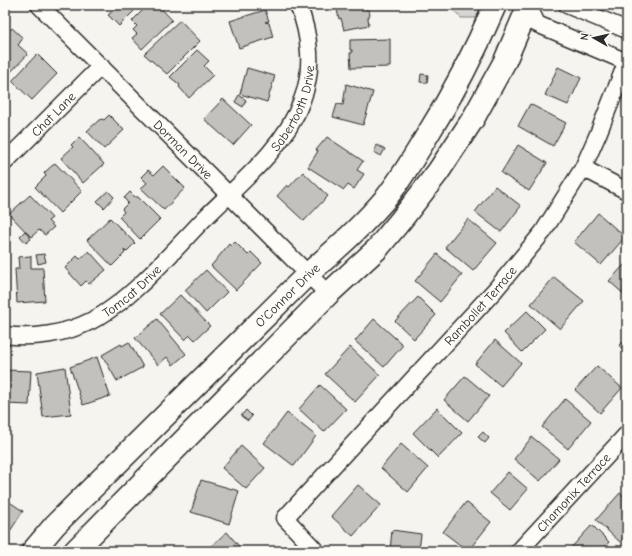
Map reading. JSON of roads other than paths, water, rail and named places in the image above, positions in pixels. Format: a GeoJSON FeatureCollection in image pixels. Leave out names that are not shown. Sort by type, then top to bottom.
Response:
{"type":"FeatureCollection","features":[{"type":"Feature","properties":{"kind":"main road","name":"O'Connor Drive"},"geometry":{"type":"LineString","coordinates":[[33,551],[56,525],[308,273],[337,249],[374,212],[406,170],[439,117],[477,48],[495,5]]}},
{"type":"Feature","properties":{"kind":"main road"},"geometry":{"type":"LineString","coordinates":[[75,551],[328,294],[377,249],[438,172],[473,119],[498,74],[529,5]]}},
{"type":"Feature","properties":{"kind":"street","name":"Dorman Drive"},"geometry":{"type":"LineString","coordinates":[[39,5],[229,193],[328,294]]}},
{"type":"Feature","properties":{"kind":"street","name":"Sabertooth Drive"},"geometry":{"type":"LineString","coordinates":[[229,193],[273,150],[292,123],[303,99],[306,88],[309,52],[303,17],[298,5]]}},
{"type":"Feature","properties":{"kind":"street"},"geometry":{"type":"LineString","coordinates":[[529,5],[537,24],[627,61]]}},
{"type":"Feature","properties":{"kind":"street"},"geometry":{"type":"LineString","coordinates":[[566,5],[627,30]]}},
{"type":"Feature","properties":{"kind":"street","name":"Rambollet Terrace"},"geometry":{"type":"LineString","coordinates":[[316,551],[286,518],[495,290],[543,232],[582,168],[598,134],[627,61]]}},
{"type":"Feature","properties":{"kind":"street","name":"Chat Lane"},"geometry":{"type":"LineString","coordinates":[[5,162],[101,66]]}},
{"type":"Feature","properties":{"kind":"street"},"geometry":{"type":"LineString","coordinates":[[582,168],[627,191]]}},
{"type":"Feature","properties":{"kind":"street","name":"Tomcat Drive"},"geometry":{"type":"LineString","coordinates":[[5,335],[32,336],[56,333],[81,326],[114,307],[229,193]]}},
{"type":"Feature","properties":{"kind":"street","name":"Chamonix Terrace"},"geometry":{"type":"LineString","coordinates":[[519,551],[627,434]]}}]}
